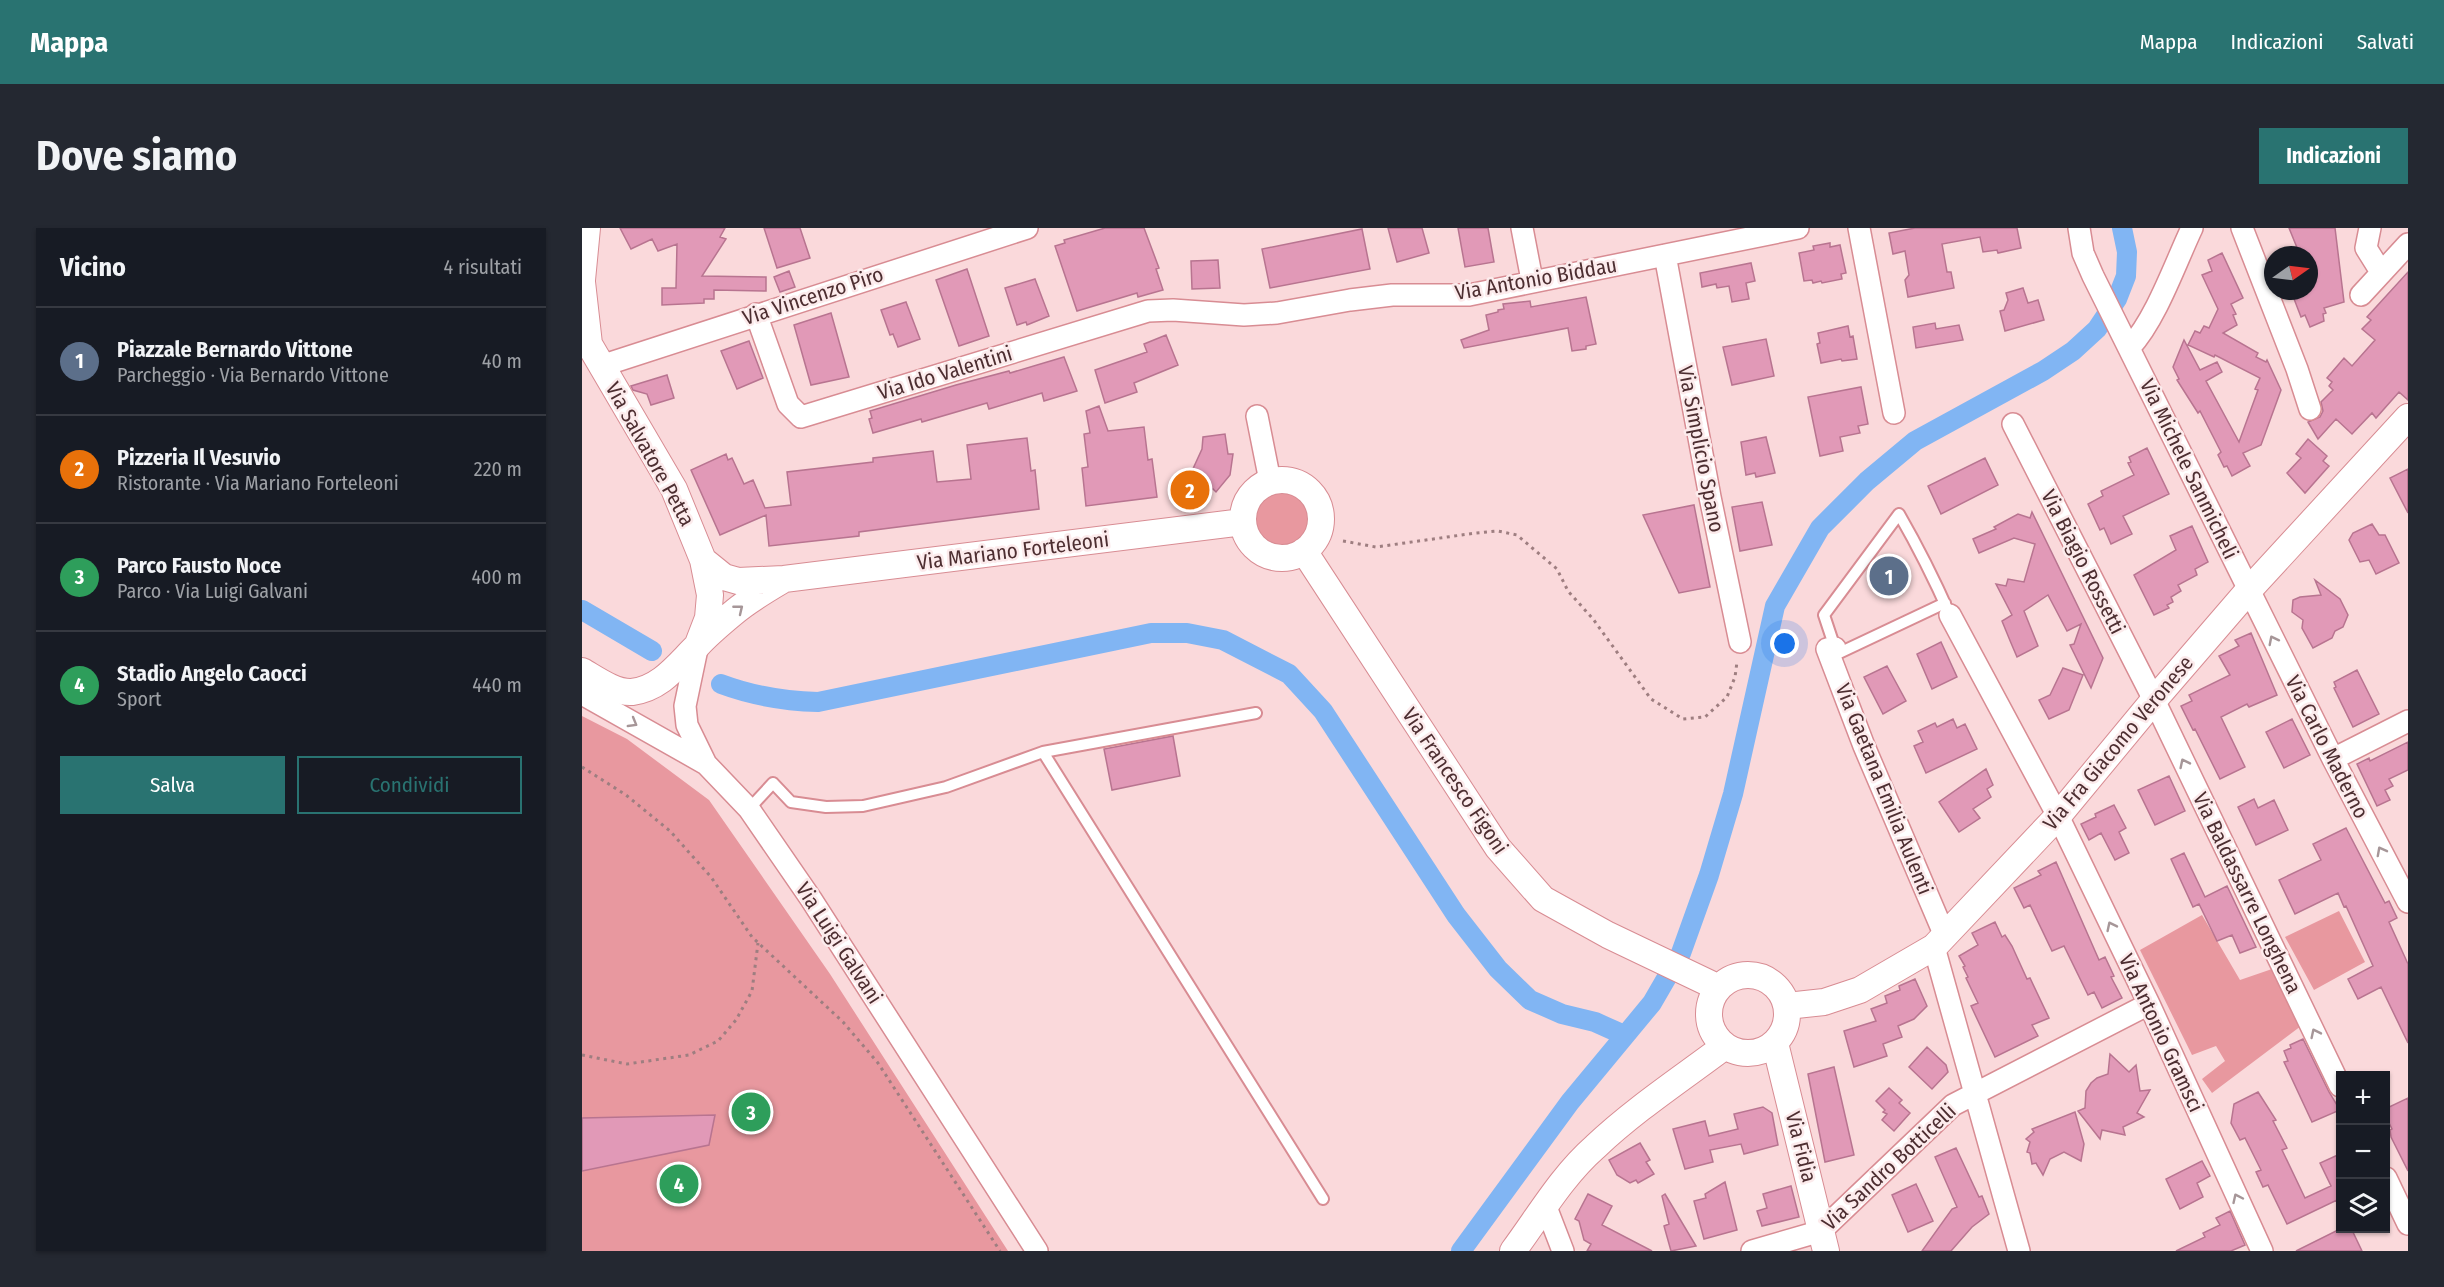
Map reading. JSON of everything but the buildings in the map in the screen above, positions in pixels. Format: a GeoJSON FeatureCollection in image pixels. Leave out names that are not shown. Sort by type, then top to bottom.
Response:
{"type":"FeatureCollection","features":[{"type":"Feature","properties":{"kind":"street","name":"Via Salvatore Petta"},"geometry":{"type":"LineString","coordinates":[[587,228],[582,281],[591,348],[674,489],[703,560],[710,595],[708,618],[698,644],[685,706],[687,725],[706,764]]}},
{"type":"Feature","properties":{"kind":"street","name":"Via Vincenzo Piro"},"geometry":{"type":"LineString","coordinates":[[591,348],[756,314],[1027,228]]}},
{"type":"Feature","properties":{"kind":"street"},"geometry":{"type":"LineString","coordinates":[[1522,228],[1532,280]]}},
{"type":"Feature","properties":{"kind":"street","name":"Via Antonio Biddau"},"geometry":{"type":"LineString","coordinates":[[1200,313],[1244,315],[1277,313],[1392,295],[1469,294],[1665,255],[1724,236],[1798,228]]}},
{"type":"Feature","properties":{"kind":"street"},"geometry":{"type":"LineString","coordinates":[[1859,228],[1894,413]]}},
{"type":"Feature","properties":{"kind":"street","name":"Via Michele Sanmicheli"},"geometry":{"type":"LineString","coordinates":[[2079,228],[2083,253],[2093,276],[2248,591]]}},
{"type":"Feature","properties":{"kind":"street"},"geometry":{"type":"LineString","coordinates":[[2126,341],[2139,337],[2192,228]]}},
{"type":"Feature","properties":{"kind":"street"},"geometry":{"type":"LineString","coordinates":[[2241,228],[2297,369],[2310,409]]}},
{"type":"Feature","properties":{"kind":"street"},"geometry":{"type":"LineString","coordinates":[[2370,228],[2366,248],[2381,272]]}},
{"type":"Feature","properties":{"kind":"street"},"geometry":{"type":"LineString","coordinates":[[2361,295],[2408,244]]}},
{"type":"Feature","properties":{"kind":"street","name":"Via Simplicio Spano"},"geometry":{"type":"LineString","coordinates":[[1665,255],[1710,497],[1740,642]]}},
{"type":"Feature","properties":{"kind":"street","name":"Via Ido Valentini"},"geometry":{"type":"LineString","coordinates":[[756,314],[788,404],[801,417],[1148,311],[1173,310],[1200,313]]}},
{"type":"Feature","properties":{"kind":"street"},"geometry":{"type":"LineString","coordinates":[[1257,416],[1270,481]]}},
{"type":"Feature","properties":{"kind":"street","name":"Via Fra Giacomo Veronese"},"geometry":{"type":"LineString","coordinates":[[1787,1006],[1824,1002],[1860,990],[1940,942],[2058,816],[2248,591],[2408,417]]}},
{"type":"Feature","properties":{"kind":"street","name":"Via Biagio Rossetti"},"geometry":{"type":"LineString","coordinates":[[2013,424],[2154,700]]}},
{"type":"Feature","properties":{"kind":"street"},"geometry":{"type":"LineString","coordinates":[[1282,479],[1295,481],[1314,496],[1320,507],[1322,519],[1313,543],[1292,557],[1278,558],[1265,554],[1254,547],[1246,536],[1243,522],[1244,509],[1249,497],[1258,487],[1270,481],[1282,479]]}},
{"type":"Feature","properties":{"kind":"street","name":"Via Mariano Forteleoni"},"geometry":{"type":"LineString","coordinates":[[703,560],[724,577],[738,581],[784,579],[1243,522]]}},
{"type":"Feature","properties":{"kind":"street","name":"Via Francesco Figoni"},"geometry":{"type":"LineString","coordinates":[[1304,551],[1498,848],[1543,899],[1608,935],[1708,982]]}},
{"type":"Feature","properties":{"kind":"street","name":"Via Mariano Forteleoni"},"geometry":{"type":"LineString","coordinates":[[698,644],[754,597],[784,579]]}},
{"type":"Feature","properties":{"kind":"street","name":"Via Carlo Maderno"},"geometry":{"type":"LineString","coordinates":[[2248,591],[2333,759],[2405,889]]}},
{"type":"Feature","properties":{"kind":"street","name":"Via Antonio Gramsci"},"geometry":{"type":"LineString","coordinates":[[1947,609],[2058,816],[2149,1004],[2262,1251]]}},
{"type":"Feature","properties":{"kind":"street"},"geometry":{"type":"LineString","coordinates":[[582,671],[611,687],[630,692],[652,686],[670,674],[698,644]]}},
{"type":"Feature","properties":{"kind":"street","name":"Via Gaetana Emilia Aulenti"},"geometry":{"type":"LineString","coordinates":[[1835,648],[1827,649],[1940,942]]}},
{"type":"Feature","properties":{"kind":"street","name":"Via Luigi Galvani"},"geometry":{"type":"LineString","coordinates":[[582,694],[706,764],[749,809],[817,909],[1037,1251]]}},
{"type":"Feature","properties":{"kind":"street","name":"Via Baldassarre Longhena"},"geometry":{"type":"LineString","coordinates":[[2154,700],[2336,1078]]}},
{"type":"Feature","properties":{"kind":"street"},"geometry":{"type":"LineString","coordinates":[[2333,759],[2408,721]]}},
{"type":"Feature","properties":{"kind":"street"},"geometry":{"type":"LineString","coordinates":[[1940,942],[1975,1094],[2019,1251]]}},
{"type":"Feature","properties":{"kind":"street"},"geometry":{"type":"LineString","coordinates":[[1752,975],[1764,978],[1775,985],[1787,1006],[1784,1032],[1775,1043],[1751,1054],[1737,1052],[1725,1046],[1716,1036],[1710,1024],[1709,1010],[1712,998],[1708,982],[1752,975]]}},
{"type":"Feature","properties":{"kind":"street","name":"Via Sandro Botticelli"},"geometry":{"type":"LineString","coordinates":[[1752,1251],[1823,1241],[1953,1105],[2149,1004]]}},
{"type":"Feature","properties":{"kind":"street","name":"Via Fidia"},"geometry":{"type":"LineString","coordinates":[[1775,1043],[1823,1241]]}},
{"type":"Feature","properties":{"kind":"street"},"geometry":{"type":"LineString","coordinates":[[1513,1251],[1564,1180],[1594,1147],[1725,1046]]}},
{"type":"Feature","properties":{"kind":"street"},"geometry":{"type":"LineString","coordinates":[[2386,1179],[2408,1224]]}},
{"type":"Feature","properties":{"kind":"street"},"geometry":{"type":"LineString","coordinates":[[1546,1207],[1563,1251]]}},
{"type":"Feature","properties":{"kind":"lane"},"geometry":{"type":"LineString","coordinates":[[1899,514],[1927,565],[1947,609],[1837,654],[1824,615],[1899,514]]}},
{"type":"Feature","properties":{"kind":"lane"},"geometry":{"type":"LineString","coordinates":[[749,809],[773,783],[791,802],[826,807],[863,806],[946,787],[1043,752],[1256,713]]}},
{"type":"Feature","properties":{"kind":"lane"},"geometry":{"type":"LineString","coordinates":[[1043,752],[1323,1199]]}},
{"type":"Feature","properties":{"kind":"path"},"geometry":{"type":"LineString","coordinates":[[1343,541],[1376,548],[1476,533],[1498,531],[1517,535],[1557,569],[1568,591],[1593,619],[1651,699],[1683,719],[1705,717],[1727,697],[1735,677],[1740,642]]}},
{"type":"Feature","properties":{"kind":"path"},"geometry":{"type":"LineString","coordinates":[[582,767],[626,795],[670,831],[711,877],[758,943],[843,1022],[878,1062],[1000,1251]]}},
{"type":"Feature","properties":{"kind":"path"},"geometry":{"type":"LineString","coordinates":[[582,1055],[627,1064],[689,1055],[718,1041],[736,1020],[752,991],[758,943]]}},
{"type":"Feature","properties":{"kind":"shaded area"},"geometry":{"type":"Polygon","coordinates":[[[1276,490],[1288,490],[1303,498],[1311,513],[1311,525],[1303,540],[1288,548],[1276,548],[1261,540],[1253,525],[1253,513],[1261,498],[1276,490]]]}},
{"type":"Feature","properties":{"kind":"shaded area"},"geometry":{"type":"Polygon","coordinates":[[[582,716],[627,739],[709,800],[830,974],[1008,1251],[582,1251],[582,716]]]}},
{"type":"Feature","properties":{"kind":"shaded area"},"geometry":{"type":"Polygon","coordinates":[[[2339,911],[2365,962],[2314,990],[2285,937],[2339,911]]]}},
{"type":"Feature","properties":{"kind":"shaded area"},"geometry":{"type":"Polygon","coordinates":[[[2202,915],[2240,980],[2272,969],[2301,1026],[2212,1093],[2202,1079],[2225,1061],[2216,1046],[2192,1055],[2140,950],[2202,915]]]}},
{"type":"Feature","properties":{"kind":"waterway"},"geometry":{"type":"LineString","coordinates":[[1461,1251],[1570,1102],[1652,1003],[1681,953],[1709,875],[1733,794],[1775,606],[1820,528],[1867,481],[1915,441],[2043,371],[2073,351],[2097,329],[2117,299],[2126,276],[2127,252],[2122,228]]}},
{"type":"Feature","properties":{"kind":"waterway"},"geometry":{"type":"LineString","coordinates":[[582,610],[652,651]]}},
{"type":"Feature","properties":{"kind":"waterway"},"geometry":{"type":"LineString","coordinates":[[721,684],[769,697],[818,702],[1151,633],[1187,633],[1223,640],[1289,674],[1323,711],[1456,915],[1498,969],[1530,1000],[1562,1014],[1595,1022],[1624,1035]]}},
{"type":"Feature","properties":{"kind":"place","name":"Pizzeria Il Vesuvio"},"geometry":{"type":"Point","coordinates":[1190,490]}},
{"type":"Feature","properties":{"kind":"place","name":"Piazzale Bernardo Vittone"},"geometry":{"type":"Point","coordinates":[1889,576]}},
{"type":"Feature","properties":{"kind":"place","name":"Parco Fausto Noce"},"geometry":{"type":"Point","coordinates":[751,1112]}},
{"type":"Feature","properties":{"kind":"place","name":"Stadio Angelo Caocci"},"geometry":{"type":"Point","coordinates":[679,1184]}}]}
